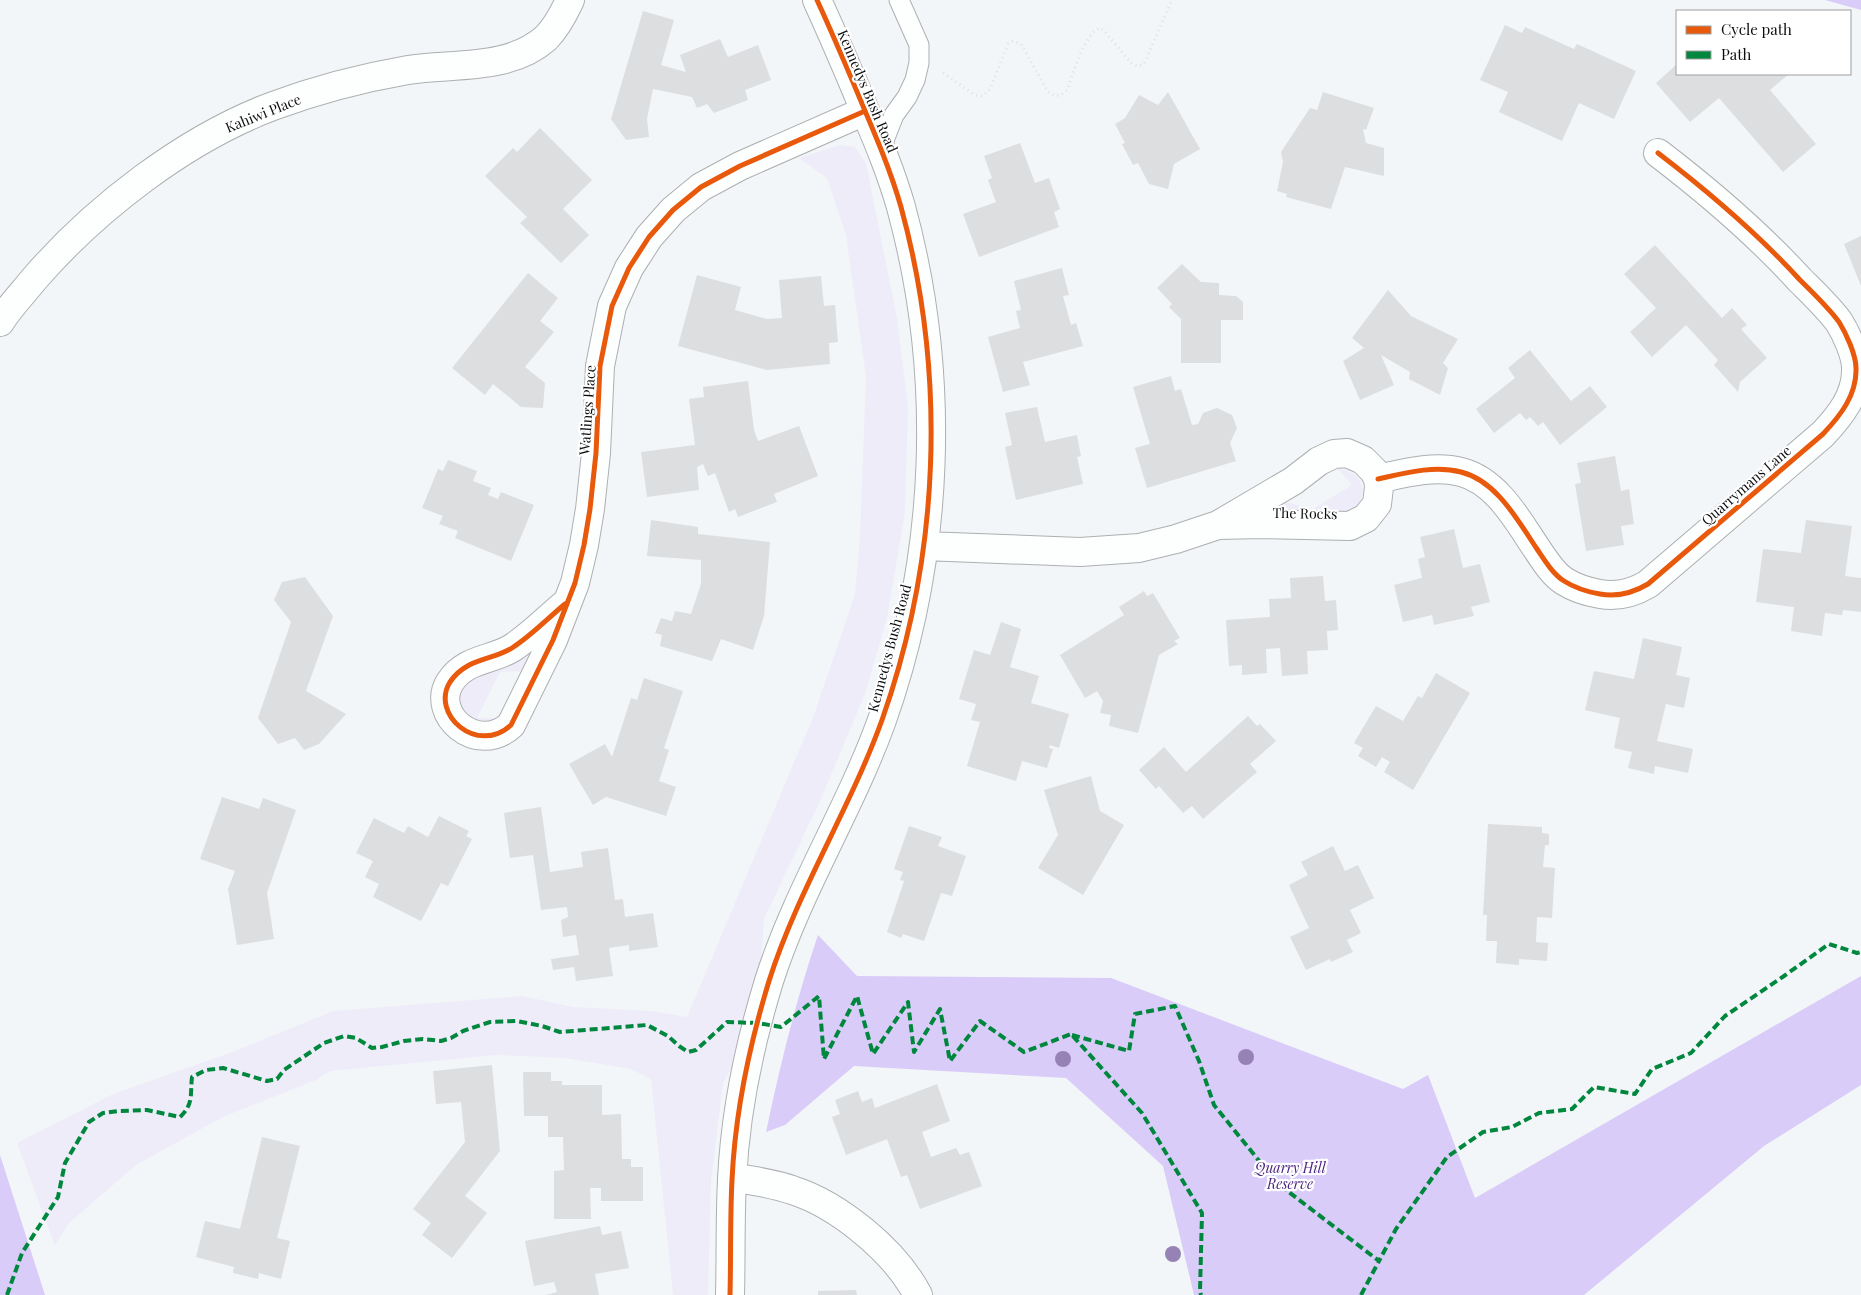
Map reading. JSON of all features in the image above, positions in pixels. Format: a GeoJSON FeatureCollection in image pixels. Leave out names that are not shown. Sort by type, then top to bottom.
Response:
{"type":"FeatureCollection","features":[{"type":"Feature","properties":{"kind":"street","name":"Kahiwi Place"},"geometry":{"type":"LineString","coordinates":[[0,322],[51,260],[87,225],[132,186],[182,152],[228,126],[272,107],[338,86],[409,70],[477,64],[520,54],[545,38],[560,21],[570,0]]}},
{"type":"Feature","properties":{"kind":"street","name":"Kennedys Bush Road"},"geometry":{"type":"LineString","coordinates":[[730,1295],[732,1177],[738,1125],[757,1023],[770,979],[809,880],[881,722],[910,622],[924,546],[929,494],[931,422],[924,324],[916,272],[901,206],[881,148],[817,0]]}},
{"type":"Feature","properties":{"kind":"street","name":"Watlings Place"},"geometry":{"type":"LineString","coordinates":[[566,604],[513,648],[494,657],[474,661],[460,670],[450,683],[445,699],[451,716],[460,728],[475,735],[490,736],[504,732],[511,725],[553,640],[575,583],[590,509],[596,452],[600,366],[612,306],[629,268],[648,237],[673,210],[701,187],[740,166],[865,111]]}},
{"type":"Feature","properties":{"kind":"street","name":"Quarrymans Lane"},"geometry":{"type":"LineString","coordinates":[[1378,479],[1415,471],[1442,469],[1462,472],[1481,480],[1497,494],[1548,566],[1564,581],[1593,593],[1606,595],[1621,594],[1635,592],[1648,584],[1838,419],[1848,402],[1855,384],[1856,366],[1848,341],[1839,322],[1791,270],[1737,217],[1658,153]]}},
{"type":"Feature","properties":{"kind":"street","name":"The Rocks"},"geometry":{"type":"LineString","coordinates":[[924,546],[1080,552],[1139,548],[1176,539],[1218,525],[1293,481],[1319,460],[1334,454],[1347,453],[1363,460],[1374,471],[1378,479],[1377,504],[1366,518],[1350,526],[1218,525]]}},
{"type":"Feature","properties":{"kind":"street"},"geometry":{"type":"LineString","coordinates":[[732,1177],[790,1189],[815,1199],[849,1220],[885,1251],[918,1295]]}},
{"type":"Feature","properties":{"kind":"lane"},"geometry":{"type":"LineString","coordinates":[[881,148],[894,115],[907,97],[919,63],[919,45],[899,0]]}},
{"type":"Feature","properties":{"kind":"path"},"geometry":{"type":"LineString","coordinates":[[919,63],[928,69],[947,75],[976,95],[983,96],[990,89],[1008,44],[1013,41],[1020,44],[1048,92],[1056,96],[1067,90],[1094,30],[1100,28],[1106,33],[1132,64],[1138,66],[1144,64],[1172,0]]}},
{"type":"Feature","properties":{"kind":"shaded area"},"geometry":{"type":"Polygon","coordinates":[[[840,145],[855,147],[866,163],[897,318],[908,406],[905,512],[887,618],[865,694],[820,801],[764,919],[757,1023],[723,1083],[711,1182],[708,1295],[673,1295],[651,1079],[631,1069],[565,1058],[497,1055],[330,1071],[316,1080],[223,1117],[136,1165],[68,1224],[55,1246],[17,1143],[113,1094],[235,1051],[333,1011],[522,996],[573,1007],[652,1011],[687,1017],[814,715],[855,594],[860,536],[866,377],[846,235],[827,178],[799,158],[840,145]]]}},
{"type":"Feature","properties":{"kind":"shaded area"},"geometry":{"type":"Polygon","coordinates":[[[1338,469],[1355,475],[1360,480],[1362,487],[1360,501],[1348,514],[1264,510],[1282,501],[1313,509],[1352,485],[1338,469]]]}},
{"type":"Feature","properties":{"kind":"shaded area"},"geometry":{"type":"Polygon","coordinates":[[[540,642],[525,671],[500,672],[477,718],[499,718],[497,721],[473,724],[463,714],[458,701],[460,687],[470,675],[540,642]]]}},
{"type":"Feature","properties":{"kind":"green space"},"geometry":{"type":"Polygon","coordinates":[[[1825,0],[1861,0],[1861,10],[1825,0]]]}},
{"type":"Feature","properties":{"kind":"green space","name":"Quarry Hill Reserve"},"geometry":{"type":"Polygon","coordinates":[[[818,935],[857,976],[1111,978],[1403,1089],[1428,1075],[1475,1198],[1861,976],[1861,1085],[1764,1146],[1584,1295],[1194,1295],[1163,1166],[1066,1078],[854,1066],[785,1125],[766,1132],[789,1033],[818,935]]]}},
{"type":"Feature","properties":{"kind":"green space"},"geometry":{"type":"Polygon","coordinates":[[[0,1155],[45,1295],[0,1295],[0,1155]]]}},
{"type":"Feature","properties":{"kind":"building"},"geometry":{"type":"Polygon","coordinates":[[[643,11],[674,20],[661,65],[686,72],[680,55],[720,39],[728,57],[758,45],[771,80],[745,90],[748,100],[714,113],[707,104],[697,108],[692,97],[653,89],[647,119],[649,137],[626,140],[611,119],[643,11]]]}},
{"type":"Feature","properties":{"kind":"building"},"geometry":{"type":"Polygon","coordinates":[[[1505,25],[1522,33],[1525,27],[1574,49],[1577,44],[1636,71],[1614,119],[1579,103],[1562,141],[1499,112],[1508,92],[1480,80],[1505,25]]]}},
{"type":"Feature","properties":{"kind":"building"},"geometry":{"type":"Polygon","coordinates":[[[1676,65],[1676,75],[1788,75],[1770,90],[1816,144],[1783,172],[1719,98],[1690,122],[1656,83],[1676,65]]]}},
{"type":"Feature","properties":{"kind":"building"},"geometry":{"type":"Polygon","coordinates":[[[1168,92],[1200,149],[1174,164],[1168,189],[1149,184],[1138,163],[1133,165],[1122,144],[1125,143],[1115,124],[1125,118],[1139,95],[1158,105],[1168,92]]]}},
{"type":"Feature","properties":{"kind":"building"},"geometry":{"type":"Polygon","coordinates":[[[1323,92],[1374,108],[1366,130],[1363,129],[1366,143],[1384,148],[1384,176],[1345,167],[1331,209],[1286,197],[1287,194],[1277,191],[1283,162],[1281,152],[1310,108],[1317,110],[1323,92]]]}},
{"type":"Feature","properties":{"kind":"building"},"geometry":{"type":"Polygon","coordinates":[[[540,128],[592,180],[563,209],[589,235],[561,263],[520,223],[527,217],[485,176],[513,148],[517,152],[540,128]]]}},
{"type":"Feature","properties":{"kind":"building"},"geometry":{"type":"Polygon","coordinates":[[[1020,143],[1035,183],[1049,178],[1060,209],[1054,212],[1059,227],[979,257],[963,214],[996,202],[988,180],[992,178],[984,156],[1020,143]]]}},
{"type":"Feature","properties":{"kind":"building"},"geometry":{"type":"Polygon","coordinates":[[[1861,236],[1861,286],[1844,244],[1861,236]]]}},
{"type":"Feature","properties":{"kind":"building"},"geometry":{"type":"Polygon","coordinates":[[[1655,245],[1722,318],[1732,308],[1747,325],[1741,329],[1767,358],[1740,382],[1738,392],[1714,365],[1718,360],[1686,325],[1652,357],[1630,332],[1656,308],[1624,274],[1655,245]]]}},
{"type":"Feature","properties":{"kind":"building"},"geometry":{"type":"Polygon","coordinates":[[[1182,264],[1201,282],[1219,283],[1219,295],[1236,296],[1243,302],[1243,320],[1221,320],[1221,363],[1181,363],[1181,319],[1169,307],[1172,304],[1157,288],[1182,264]]]}},
{"type":"Feature","properties":{"kind":"building"},"geometry":{"type":"Polygon","coordinates":[[[1062,268],[1069,295],[1063,296],[1071,325],[1076,323],[1083,346],[1023,362],[1030,385],[1003,392],[988,337],[1020,328],[1016,311],[1021,310],[1014,281],[1062,268]]]}},
{"type":"Feature","properties":{"kind":"building"},"geometry":{"type":"Polygon","coordinates":[[[528,273],[558,298],[540,321],[554,332],[525,367],[545,383],[543,408],[521,407],[493,384],[485,395],[452,368],[528,273]]]}},
{"type":"Feature","properties":{"kind":"building"},"geometry":{"type":"Polygon","coordinates":[[[697,275],[741,287],[735,310],[767,319],[782,318],[779,280],[821,276],[824,306],[835,305],[838,342],[829,343],[830,364],[767,370],[678,346],[697,275]]]}},
{"type":"Feature","properties":{"kind":"building"},"geometry":{"type":"Polygon","coordinates":[[[1388,290],[1411,316],[1458,339],[1443,363],[1448,368],[1440,395],[1409,379],[1410,372],[1381,355],[1394,385],[1360,400],[1343,361],[1364,348],[1352,338],[1388,290]]]}},
{"type":"Feature","properties":{"kind":"building"},"geometry":{"type":"Polygon","coordinates":[[[1530,350],[1571,401],[1590,386],[1607,407],[1560,445],[1543,422],[1538,426],[1530,417],[1526,420],[1520,413],[1494,433],[1476,409],[1515,378],[1508,368],[1530,350]]]}},
{"type":"Feature","properties":{"kind":"building"},"geometry":{"type":"Polygon","coordinates":[[[1171,376],[1175,391],[1181,389],[1192,425],[1198,424],[1203,413],[1217,408],[1232,415],[1237,428],[1230,443],[1236,461],[1147,488],[1135,448],[1150,444],[1133,387],[1171,376]]]}},
{"type":"Feature","properties":{"kind":"building"},"geometry":{"type":"Polygon","coordinates":[[[748,381],[754,430],[758,441],[799,426],[818,476],[774,494],[777,502],[738,517],[735,509],[729,512],[715,473],[708,476],[703,464],[697,467],[699,490],[647,497],[641,452],[695,445],[689,399],[704,397],[703,387],[748,381]]]}},
{"type":"Feature","properties":{"kind":"building"},"geometry":{"type":"Polygon","coordinates":[[[1037,407],[1045,442],[1077,435],[1081,456],[1077,457],[1083,484],[1016,500],[1005,447],[1012,445],[1005,413],[1037,407]]]}},
{"type":"Feature","properties":{"kind":"building"},"geometry":{"type":"Polygon","coordinates":[[[1615,456],[1621,491],[1629,489],[1634,524],[1621,526],[1624,545],[1586,551],[1575,484],[1581,483],[1577,463],[1615,456]]]}},
{"type":"Feature","properties":{"kind":"building"},"geometry":{"type":"Polygon","coordinates":[[[448,460],[477,471],[473,481],[491,488],[488,495],[498,499],[501,492],[534,505],[511,561],[455,538],[458,531],[439,524],[443,516],[422,508],[438,469],[443,471],[448,460]]]}},
{"type":"Feature","properties":{"kind":"building"},"geometry":{"type":"Polygon","coordinates":[[[651,520],[698,527],[698,534],[770,542],[764,616],[753,650],[721,639],[712,661],[660,646],[662,635],[655,633],[661,618],[672,621],[675,611],[691,614],[701,584],[701,560],[647,556],[651,520]]]}},
{"type":"Feature","properties":{"kind":"building"},"geometry":{"type":"Polygon","coordinates":[[[1806,520],[1852,526],[1845,576],[1861,578],[1861,612],[1843,610],[1842,615],[1825,613],[1822,636],[1791,631],[1794,607],[1756,602],[1763,549],[1801,553],[1806,520]]]}},
{"type":"Feature","properties":{"kind":"building"},"geometry":{"type":"Polygon","coordinates":[[[1454,529],[1463,568],[1480,564],[1490,602],[1471,607],[1474,616],[1434,625],[1432,615],[1403,622],[1394,585],[1422,578],[1418,559],[1425,557],[1420,537],[1454,529]]]}},
{"type":"Feature","properties":{"kind":"building"},"geometry":{"type":"Polygon","coordinates":[[[1323,576],[1325,601],[1336,600],[1338,630],[1327,631],[1328,650],[1307,651],[1308,674],[1282,676],[1280,648],[1266,649],[1267,673],[1242,675],[1242,665],[1229,666],[1226,620],[1270,617],[1269,599],[1291,598],[1290,578],[1323,576]]]}},
{"type":"Feature","properties":{"kind":"building"},"geometry":{"type":"Polygon","coordinates":[[[305,577],[333,616],[306,691],[346,714],[319,744],[304,750],[295,738],[278,744],[258,718],[291,622],[274,600],[282,582],[305,577]]]}},
{"type":"Feature","properties":{"kind":"building"},"geometry":{"type":"Polygon","coordinates":[[[1144,591],[1147,596],[1153,593],[1180,638],[1174,641],[1178,644],[1159,655],[1138,733],[1109,726],[1111,715],[1100,713],[1103,701],[1097,691],[1085,698],[1060,655],[1124,615],[1119,607],[1144,591]]]}},
{"type":"Feature","properties":{"kind":"building"},"geometry":{"type":"Polygon","coordinates":[[[1001,622],[1021,629],[1010,667],[1039,676],[1031,703],[1069,714],[1059,748],[1050,745],[1049,748],[1053,749],[1047,768],[1022,761],[1016,781],[967,766],[980,722],[971,720],[976,704],[959,699],[974,650],[990,655],[1001,622]]]}},
{"type":"Feature","properties":{"kind":"building"},"geometry":{"type":"Polygon","coordinates":[[[1643,638],[1682,647],[1676,675],[1690,678],[1684,708],[1666,704],[1657,741],[1693,749],[1688,773],[1655,766],[1654,774],[1628,768],[1632,752],[1614,748],[1620,718],[1585,710],[1594,671],[1634,679],[1643,638]]]}},
{"type":"Feature","properties":{"kind":"building"},"geometry":{"type":"Polygon","coordinates":[[[1436,673],[1470,693],[1413,790],[1384,772],[1390,762],[1382,757],[1376,767],[1358,756],[1363,748],[1354,743],[1376,706],[1403,721],[1418,696],[1422,698],[1436,673]]]}},
{"type":"Feature","properties":{"kind":"building"},"geometry":{"type":"Polygon","coordinates":[[[644,678],[683,691],[664,748],[669,750],[659,781],[676,787],[666,816],[606,797],[593,805],[569,764],[605,744],[612,757],[631,698],[637,700],[644,678]]]}},
{"type":"Feature","properties":{"kind":"building"},"geometry":{"type":"Polygon","coordinates":[[[1248,716],[1257,726],[1260,724],[1276,741],[1250,764],[1257,772],[1203,819],[1192,806],[1183,813],[1159,786],[1156,789],[1139,770],[1164,747],[1186,772],[1248,716]]]}},
{"type":"Feature","properties":{"kind":"building"},"geometry":{"type":"Polygon","coordinates":[[[1091,776],[1100,811],[1124,825],[1083,895],[1038,868],[1058,835],[1044,790],[1091,776]]]}},
{"type":"Feature","properties":{"kind":"building"},"geometry":{"type":"Polygon","coordinates":[[[222,797],[259,809],[263,798],[296,810],[267,893],[274,939],[237,945],[228,889],[235,871],[200,859],[222,797]]]}},
{"type":"Feature","properties":{"kind":"building"},"geometry":{"type":"Polygon","coordinates":[[[541,807],[550,872],[583,867],[581,852],[608,848],[615,900],[623,899],[625,917],[653,913],[658,947],[629,951],[629,945],[609,948],[613,976],[576,981],[574,967],[553,970],[551,959],[579,955],[576,935],[563,937],[561,920],[568,917],[567,907],[541,910],[533,855],[510,858],[504,813],[541,807]]]}},
{"type":"Feature","properties":{"kind":"building"},"geometry":{"type":"Polygon","coordinates":[[[439,816],[469,831],[466,836],[472,839],[448,886],[441,883],[421,921],[373,897],[379,884],[365,877],[373,861],[356,853],[374,818],[404,833],[408,826],[428,837],[439,816]]]}},
{"type":"Feature","properties":{"kind":"building"},"geometry":{"type":"Polygon","coordinates":[[[1488,824],[1542,827],[1542,833],[1549,834],[1549,845],[1545,845],[1543,867],[1555,868],[1552,918],[1537,917],[1536,942],[1548,943],[1547,961],[1519,959],[1519,965],[1496,963],[1497,941],[1486,941],[1487,915],[1483,915],[1488,824]]]}},
{"type":"Feature","properties":{"kind":"building"},"geometry":{"type":"Polygon","coordinates":[[[909,826],[942,837],[938,846],[966,856],[952,896],[941,893],[924,941],[903,934],[901,938],[887,932],[904,881],[900,880],[903,872],[894,869],[909,826]]]}},
{"type":"Feature","properties":{"kind":"building"},"geometry":{"type":"Polygon","coordinates":[[[1333,846],[1345,871],[1358,865],[1374,898],[1350,910],[1361,933],[1347,940],[1353,952],[1331,962],[1330,959],[1306,970],[1290,937],[1309,928],[1289,885],[1308,875],[1301,862],[1333,846]]]}},
{"type":"Feature","properties":{"kind":"building"},"geometry":{"type":"Polygon","coordinates":[[[492,1065],[500,1151],[465,1196],[487,1213],[452,1258],[422,1235],[431,1223],[413,1209],[465,1142],[461,1102],[436,1104],[433,1071],[492,1065]]]}},
{"type":"Feature","properties":{"kind":"building"},"geometry":{"type":"Polygon","coordinates":[[[523,1072],[551,1072],[551,1081],[562,1081],[562,1085],[602,1085],[602,1115],[621,1114],[622,1159],[631,1159],[631,1167],[643,1167],[643,1201],[601,1201],[601,1188],[590,1188],[591,1219],[554,1219],[554,1171],[564,1170],[563,1137],[548,1137],[548,1116],[524,1116],[523,1072]]]}},
{"type":"Feature","properties":{"kind":"building"},"geometry":{"type":"Polygon","coordinates":[[[937,1084],[950,1121],[922,1132],[931,1157],[956,1148],[960,1155],[969,1152],[982,1186],[920,1209],[907,1175],[901,1177],[887,1139],[846,1155],[832,1117],[840,1114],[835,1100],[858,1091],[862,1102],[872,1098],[875,1108],[937,1084]]]}},
{"type":"Feature","properties":{"kind":"building"},"geometry":{"type":"Polygon","coordinates":[[[262,1137],[300,1146],[277,1238],[290,1241],[281,1279],[259,1273],[258,1279],[233,1273],[234,1267],[196,1257],[205,1221],[240,1229],[262,1137]]]}},
{"type":"Feature","properties":{"kind":"building"},"geometry":{"type":"Polygon","coordinates":[[[600,1226],[602,1235],[621,1231],[629,1268],[595,1274],[599,1295],[546,1295],[557,1292],[554,1282],[534,1286],[525,1241],[600,1226]]]}},
{"type":"Feature","properties":{"kind":"building"},"geometry":{"type":"Polygon","coordinates":[[[856,1290],[857,1295],[818,1295],[818,1291],[856,1290]]]}},
{"type":"Feature","properties":{"kind":"marked path"},"geometry":{"type":"LineString","coordinates":[[1072,1035],[1129,1051],[1135,1014],[1175,1006],[1199,1061],[1214,1105],[1277,1183],[1379,1261],[1396,1229],[1447,1157],[1483,1132],[1512,1127],[1539,1113],[1572,1109],[1594,1087],[1635,1094],[1652,1069],[1691,1053],[1725,1016],[1829,944],[1857,953],[1861,952]]}},
{"type":"Feature","properties":{"kind":"marked path"},"geometry":{"type":"LineString","coordinates":[[7,1295],[22,1253],[58,1197],[65,1163],[89,1122],[103,1113],[118,1111],[147,1110],[180,1117],[188,1108],[192,1077],[206,1070],[223,1068],[267,1081],[277,1079],[284,1070],[324,1043],[344,1036],[356,1038],[372,1048],[423,1039],[441,1041],[490,1022],[517,1021],[560,1032],[647,1025],[668,1036],[688,1052],[696,1050],[727,1022],[757,1023],[781,1027],[819,996],[824,1059],[857,996],[873,1054],[908,1002],[914,1052],[940,1009],[950,1061],[980,1021],[1024,1052],[1071,1034],[1142,1113],[1202,1213],[1201,1295]]}},
{"type":"Feature","properties":{"kind":"marked path"},"geometry":{"type":"LineString","coordinates":[[1361,1295],[1379,1261]]}},
{"type":"Feature","properties":{"kind":"cycle path"},"geometry":{"type":"LineString","coordinates":[[730,1295],[732,1180],[736,1130],[744,1079],[756,1029],[769,981],[794,914],[855,786],[882,720],[901,658],[916,594],[926,530],[930,465],[930,400],[926,335],[916,271],[893,181],[879,143],[817,0]]}},
{"type":"Feature","properties":{"kind":"cycle path"},"geometry":{"type":"LineString","coordinates":[[565,604],[512,648],[471,664],[456,674],[445,694],[446,707],[460,727],[471,733],[484,736],[498,733],[511,725],[553,640],[575,583],[590,509],[596,453],[600,366],[612,306],[629,268],[649,237],[673,210],[701,187],[740,166],[865,111]]}},
{"type":"Feature","properties":{"kind":"cycle path"},"geometry":{"type":"LineString","coordinates":[[1378,479],[1399,474],[1440,469],[1461,472],[1474,477],[1496,493],[1505,503],[1546,563],[1560,578],[1586,591],[1606,595],[1619,595],[1637,590],[1648,584],[1823,434],[1846,404],[1856,378],[1854,357],[1839,322],[1750,229],[1658,153]]}}]}
